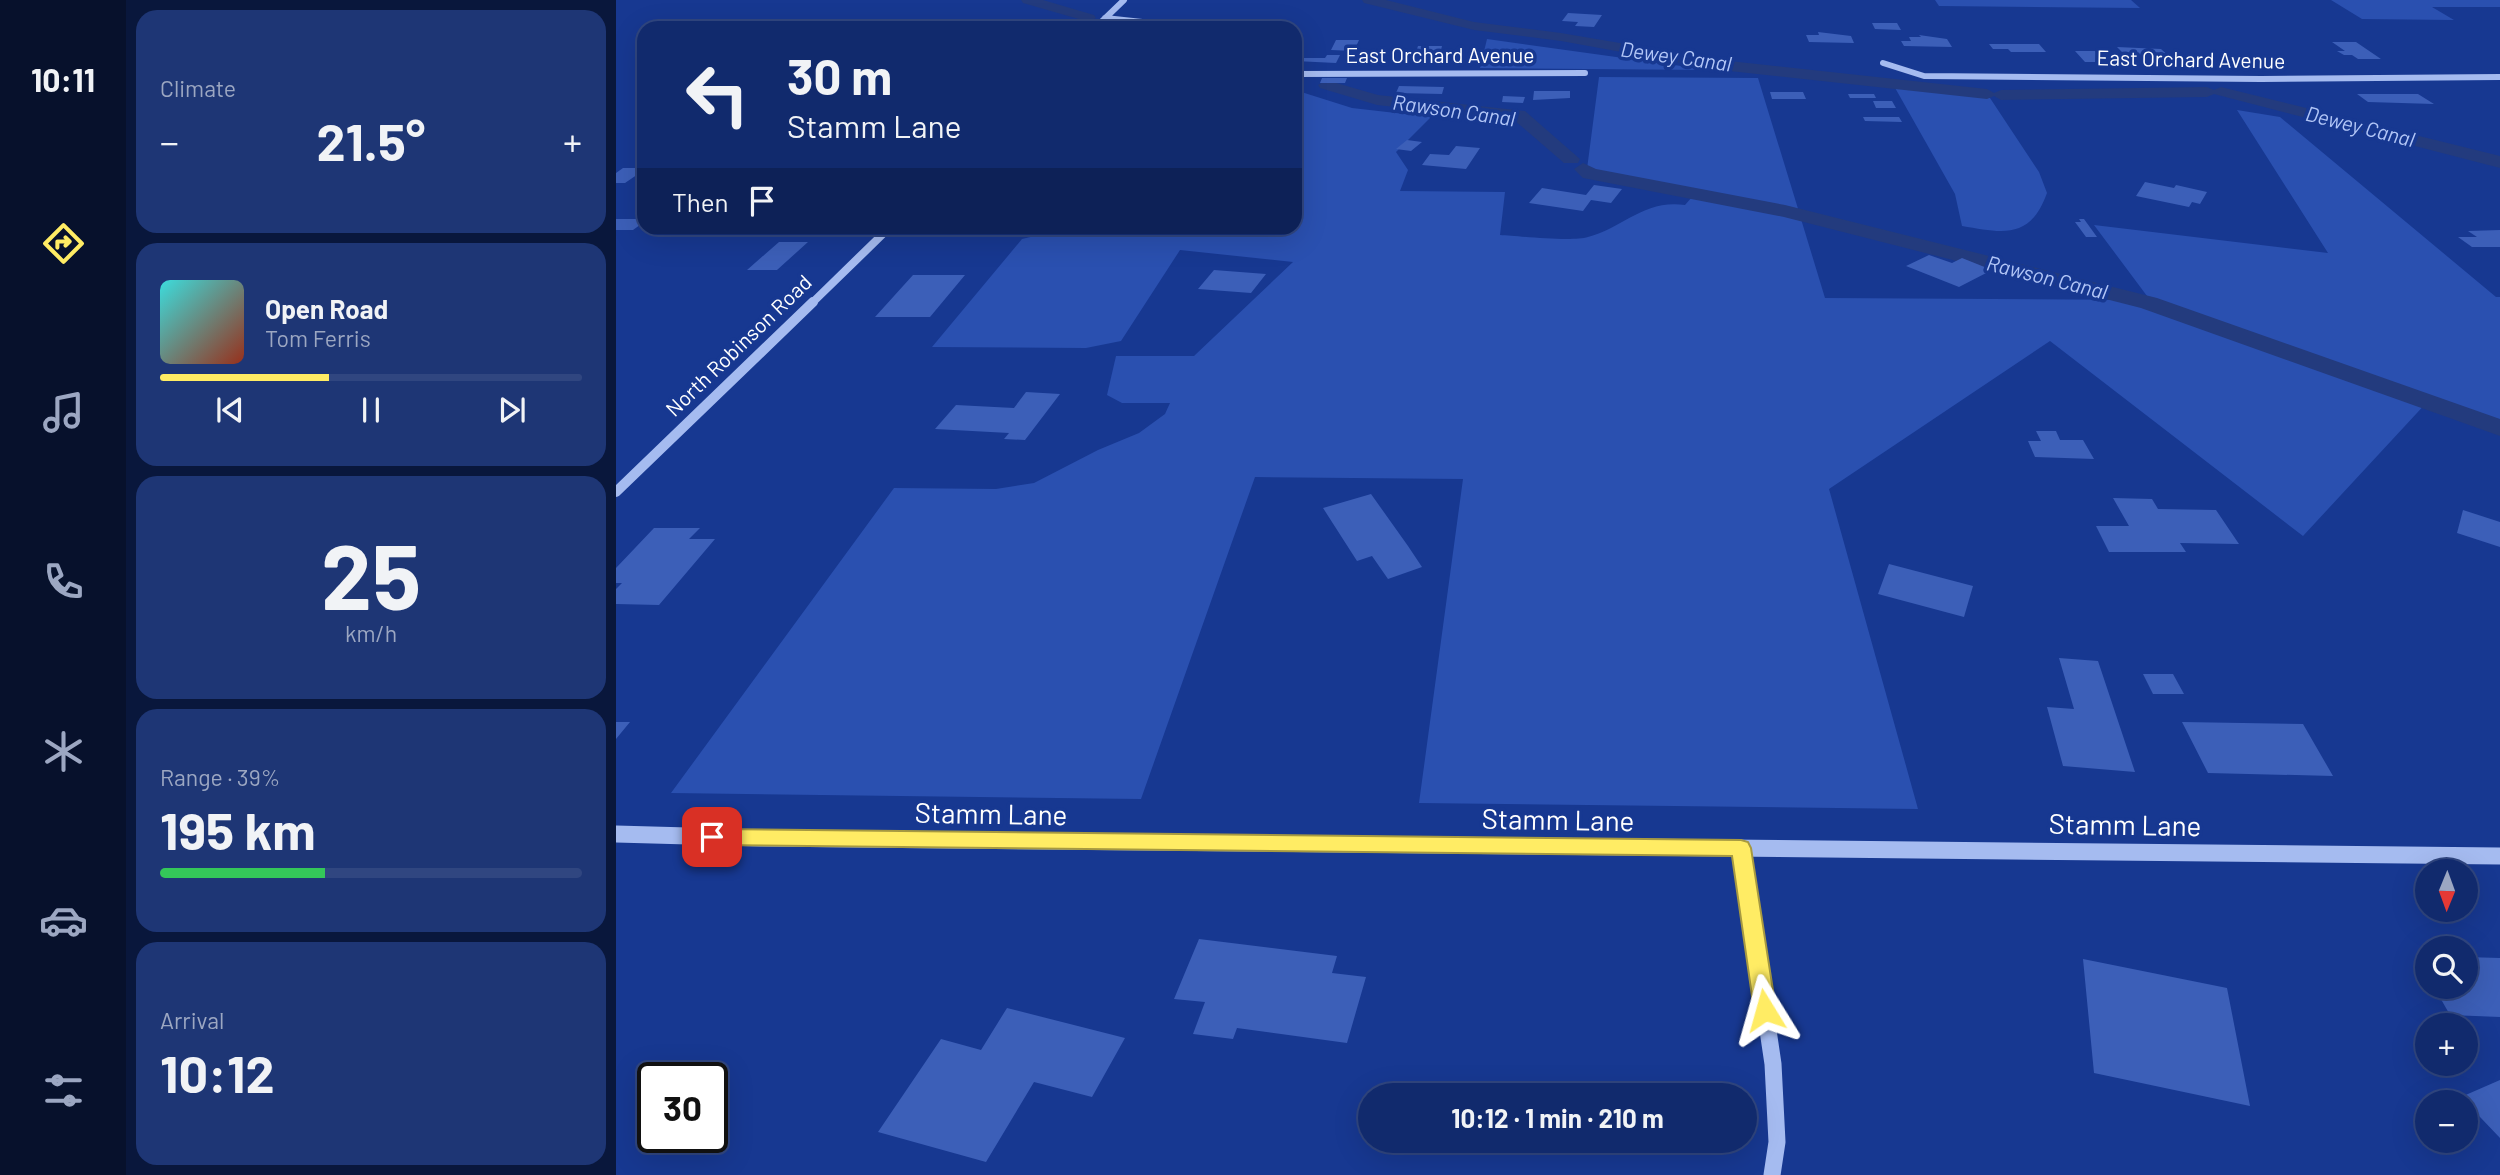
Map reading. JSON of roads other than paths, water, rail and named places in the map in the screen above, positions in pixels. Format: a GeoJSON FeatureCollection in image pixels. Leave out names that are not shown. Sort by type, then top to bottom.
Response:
{"type":"FeatureCollection","features":[{"type":"Feature","properties":{"kind":"street"},"geometry":{"type":"LineString","coordinates":[[1102,21],[1124,0]]}},
{"type":"Feature","properties":{"kind":"street","name":"East Orchard Avenue"},"geometry":{"type":"LineString","coordinates":[[1883,63],[1911,75],[1924,76],[2261,79],[2500,77]]}},
{"type":"Feature","properties":{"kind":"street","name":"East Orchard Avenue"},"geometry":{"type":"LineString","coordinates":[[1302,74],[1585,73]]}},
{"type":"Feature","properties":{"kind":"street","name":"North Robinson Road"},"geometry":{"type":"LineString","coordinates":[[616,492],[882,235]]}},
{"type":"Feature","properties":{"kind":"street","name":"Stamm Lane"},"geometry":{"type":"LineString","coordinates":[[616,834],[802,839],[2500,856]]}},
{"type":"Feature","properties":{"kind":"street"},"geometry":{"type":"LineString","coordinates":[[1741,848],[1773,1065],[1777,1142],[1772,1175]]}},
{"type":"Feature","properties":{"kind":"lane"},"geometry":{"type":"LineString","coordinates":[[1105,18],[1133,21]]}},
{"type":"Feature","properties":{"kind":"waterway","name":"Rawson Canal"},"geometry":{"type":"LineString","coordinates":[[1028,0],[1089,18]]}},
{"type":"Feature","properties":{"kind":"waterway","name":"Dewey Canal"},"geometry":{"type":"LineString","coordinates":[[1369,0],[1474,26],[1561,37],[1720,65],[1987,94]]}},
{"type":"Feature","properties":{"kind":"waterway","name":"Rawson Canal"},"geometry":{"type":"LineString","coordinates":[[1326,85],[1377,100],[1519,115],[1571,159]]}},
{"type":"Feature","properties":{"kind":"waterway","name":"Dewey Canal"},"geometry":{"type":"LineString","coordinates":[[2001,95],[2207,92]]}},
{"type":"Feature","properties":{"kind":"waterway","name":"Dewey Canal"},"geometry":{"type":"LineString","coordinates":[[2221,92],[2500,162]]}},
{"type":"Feature","properties":{"kind":"waterway","name":"Rawson Canal"},"geometry":{"type":"LineString","coordinates":[[1583,169],[1590,174],[1785,211],[2149,303],[2500,428]]}}]}
